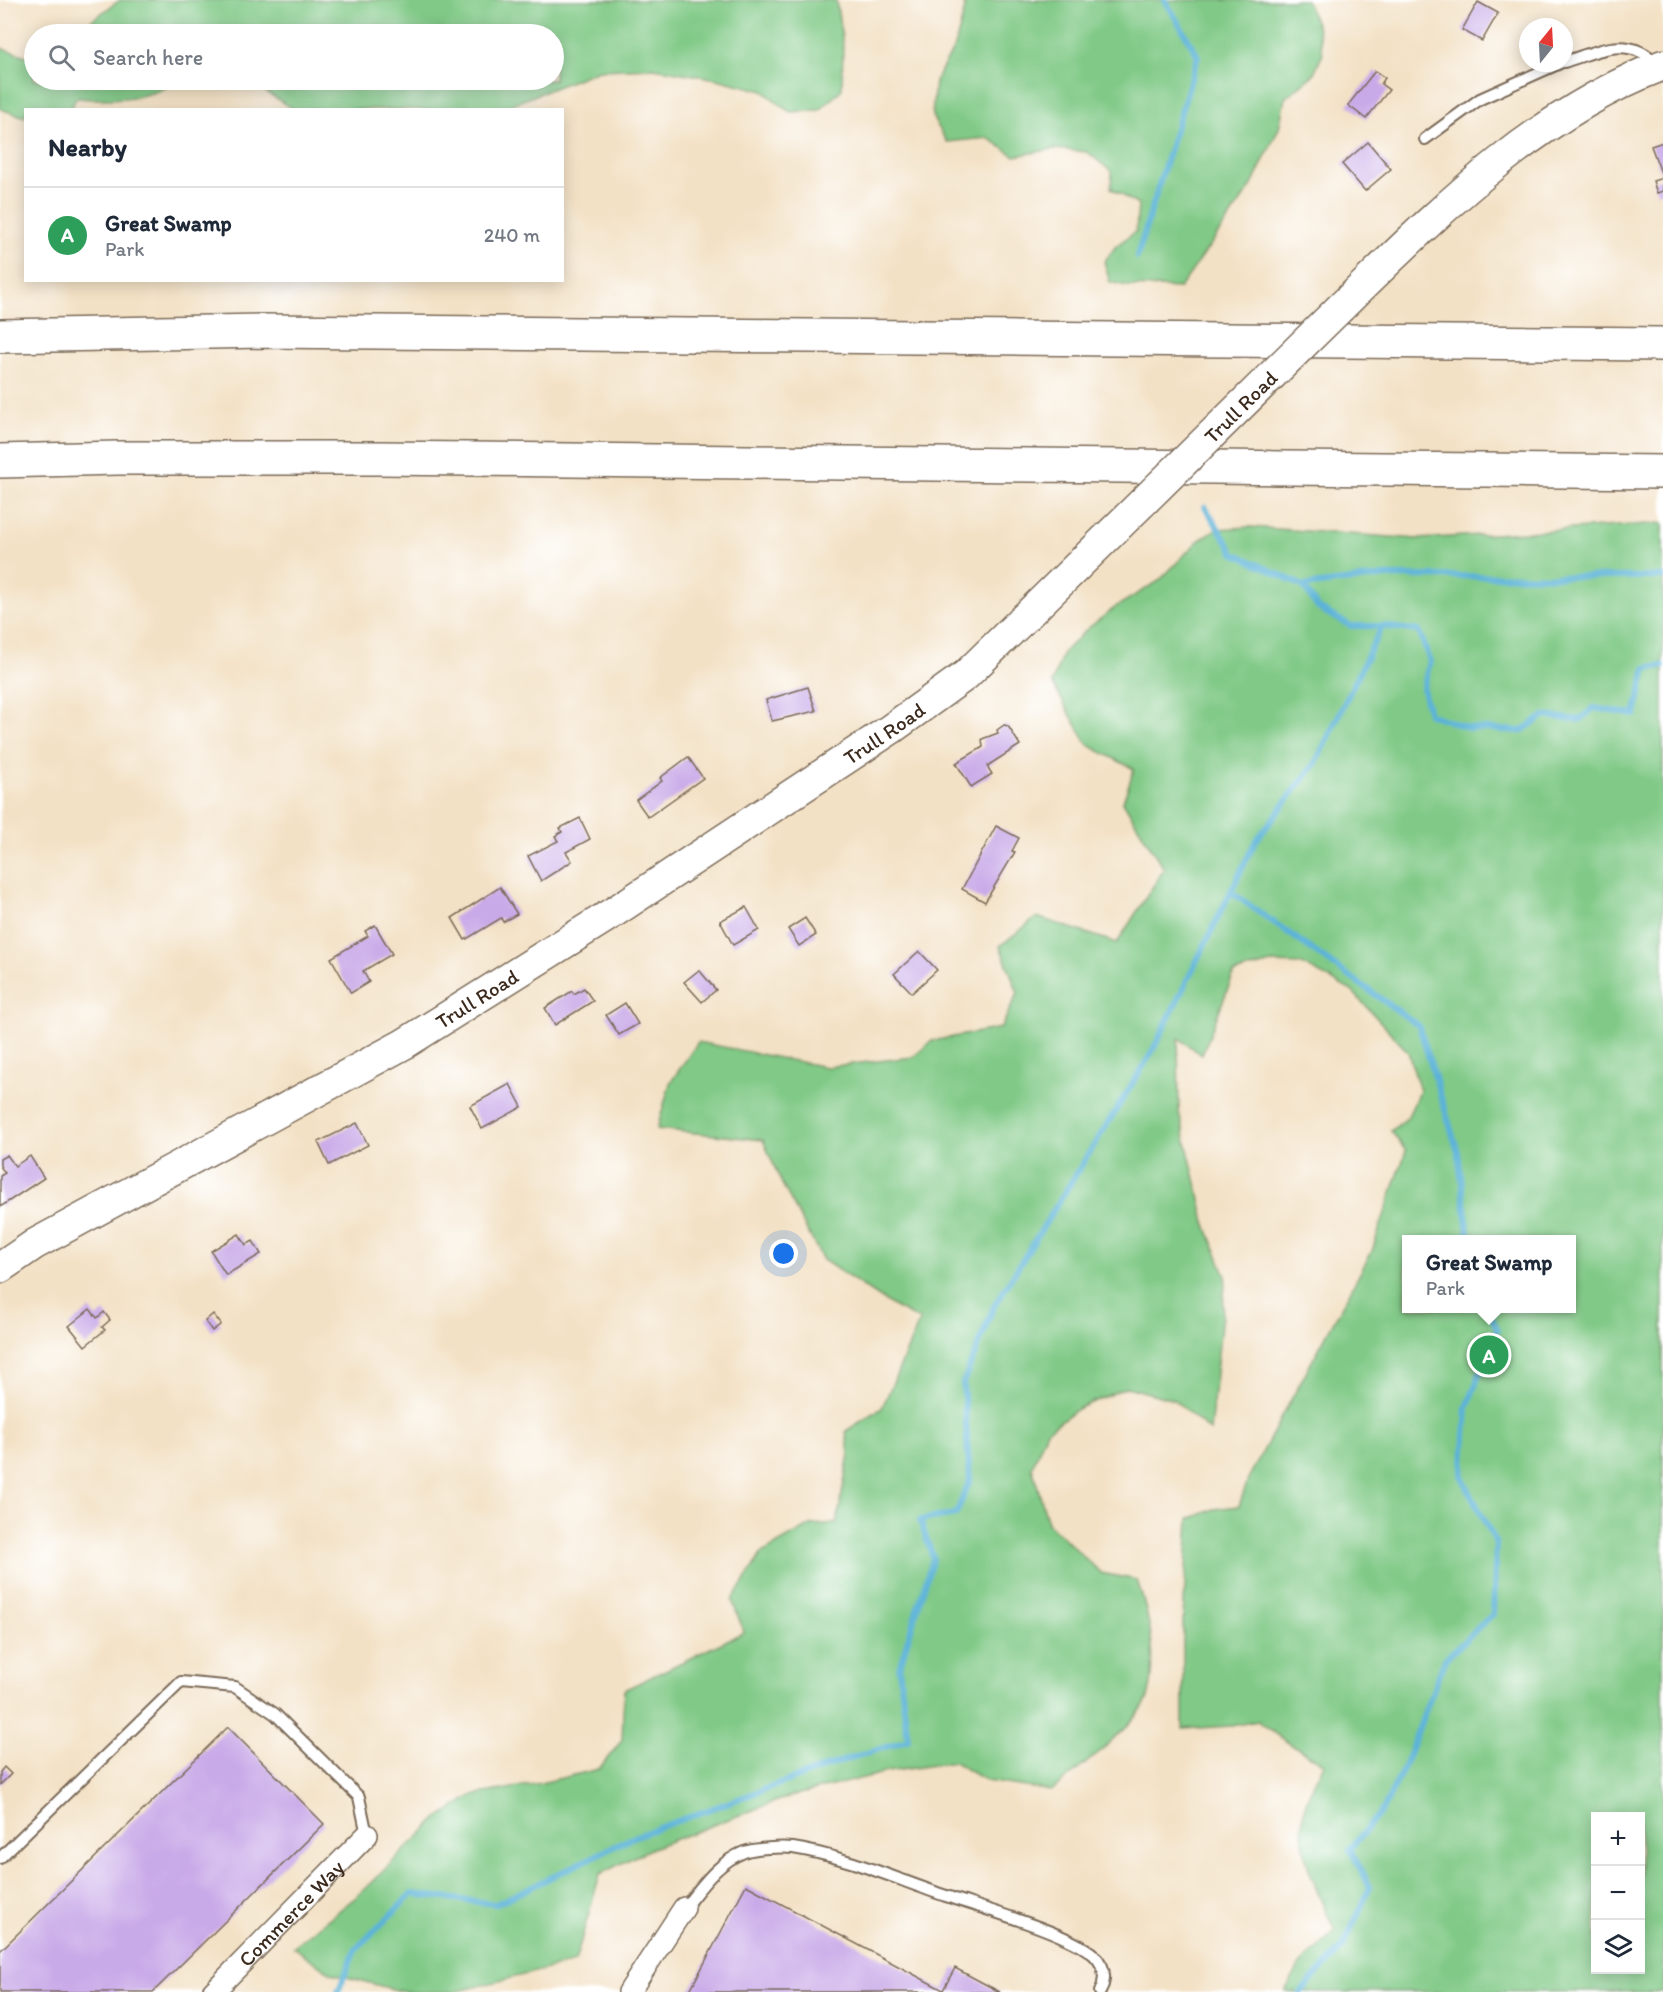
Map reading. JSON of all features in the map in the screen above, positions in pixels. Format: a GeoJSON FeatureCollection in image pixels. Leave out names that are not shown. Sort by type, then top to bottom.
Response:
{"type":"FeatureCollection","features":[{"type":"Feature","properties":{"kind":"highway"},"geometry":{"type":"LineString","coordinates":[[0,336],[263,331],[1663,344]]}},
{"type":"Feature","properties":{"kind":"highway"},"geometry":{"type":"LineString","coordinates":[[0,461],[379,458],[1663,472]]}},
{"type":"Feature","properties":{"kind":"street","name":"Trull Road"},"geometry":{"type":"LineString","coordinates":[[0,1268],[35,1244],[404,1044],[614,912],[891,729],[966,675],[1449,202],[1504,156],[1589,101],[1661,66]]}},
{"type":"Feature","properties":{"kind":"street","name":"Commerce Way"},"geometry":{"type":"LineString","coordinates":[[213,1992],[368,1835]]}},
{"type":"Feature","properties":{"kind":"street"},"geometry":{"type":"LineString","coordinates":[[629,1992],[684,1908]]}},
{"type":"Feature","properties":{"kind":"lane"},"geometry":{"type":"LineString","coordinates":[[1573,59],[1602,50],[1630,47],[1648,54],[1661,66]]}},
{"type":"Feature","properties":{"kind":"lane"},"geometry":{"type":"LineString","coordinates":[[1425,139],[1480,99],[1540,72]]}},
{"type":"Feature","properties":{"kind":"lane"},"geometry":{"type":"LineString","coordinates":[[0,1858],[181,1682],[235,1687],[275,1714],[359,1797],[368,1835]]}},
{"type":"Feature","properties":{"kind":"lane"},"geometry":{"type":"LineString","coordinates":[[684,1908],[716,1869],[745,1852],[791,1848],[838,1860],[1015,1920],[1069,1941],[1093,1954],[1104,1967],[1105,1983],[1100,1992]]}},
{"type":"Feature","properties":{"kind":"green space"},"geometry":{"type":"Polygon","coordinates":[[[120,0],[836,0],[843,45],[842,89],[820,110],[790,112],[763,91],[717,79],[654,68],[599,70],[564,84],[564,24],[89,24],[120,0]]]}},
{"type":"Feature","properties":{"kind":"green space"},"geometry":{"type":"Polygon","coordinates":[[[962,0],[1306,0],[1317,26],[1323,54],[1313,75],[1285,98],[1279,128],[1251,187],[1180,288],[1127,286],[1110,282],[1104,262],[1116,246],[1136,231],[1138,205],[1111,188],[1112,172],[1087,152],[1054,149],[1015,156],[988,138],[947,142],[932,116],[935,81],[955,46],[965,8],[962,0]]]}},
{"type":"Feature","properties":{"kind":"green space"},"geometry":{"type":"Polygon","coordinates":[[[0,48],[24,55],[24,90],[160,90],[129,98],[76,98],[71,108],[24,108],[24,117],[0,109],[0,48]]]}},
{"type":"Feature","properties":{"kind":"green space"},"geometry":{"type":"Polygon","coordinates":[[[263,90],[548,90],[503,108],[291,108],[263,90]]]}},
{"type":"Feature","properties":{"kind":"green space"},"geometry":{"type":"Polygon","coordinates":[[[1663,523],[1663,1992],[1285,1992],[1300,1965],[1335,1931],[1314,1884],[1303,1836],[1306,1802],[1324,1764],[1258,1721],[1231,1726],[1183,1729],[1183,1618],[1189,1519],[1214,1509],[1239,1506],[1249,1477],[1372,1251],[1406,1151],[1391,1131],[1407,1118],[1420,1091],[1408,1052],[1352,991],[1302,964],[1271,963],[1234,973],[1202,1055],[1178,1038],[1179,1112],[1206,1225],[1226,1276],[1210,1431],[1174,1400],[1127,1387],[1077,1409],[1047,1431],[1032,1467],[1048,1523],[1101,1573],[1137,1580],[1151,1636],[1152,1680],[1144,1705],[1121,1732],[1091,1760],[1051,1791],[986,1781],[954,1762],[887,1772],[788,1797],[652,1848],[600,1874],[575,1962],[455,1992],[404,1992],[331,1973],[293,1947],[356,1897],[437,1819],[473,1795],[541,1783],[599,1769],[622,1740],[624,1690],[744,1632],[732,1600],[762,1553],[811,1525],[837,1523],[849,1454],[846,1431],[882,1408],[920,1320],[893,1306],[823,1260],[781,1182],[763,1140],[657,1129],[670,1083],[698,1042],[826,1067],[913,1057],[932,1041],[1001,1028],[1018,993],[1000,946],[1037,917],[1117,943],[1164,869],[1123,802],[1134,769],[1088,745],[1052,683],[1063,653],[1087,629],[1117,606],[1159,581],[1198,541],[1216,529],[1250,527],[1419,539],[1663,523]]]}},
{"type":"Feature","properties":{"kind":"building"},"geometry":{"type":"Polygon","coordinates":[[[1478,2],[1498,13],[1482,41],[1462,30],[1478,2]]]}},
{"type":"Feature","properties":{"kind":"building"},"geometry":{"type":"Polygon","coordinates":[[[1375,71],[1385,78],[1381,84],[1389,90],[1366,119],[1348,105],[1375,71]]]}},
{"type":"Feature","properties":{"kind":"building"},"geometry":{"type":"Polygon","coordinates":[[[1368,142],[1391,169],[1365,191],[1342,164],[1368,142]]]}},
{"type":"Feature","properties":{"kind":"building"},"geometry":{"type":"Polygon","coordinates":[[[1663,142],[1663,178],[1651,146],[1663,142]]]}},
{"type":"Feature","properties":{"kind":"building"},"geometry":{"type":"Polygon","coordinates":[[[1663,178],[1663,191],[1657,193],[1653,181],[1663,178]]]}},
{"type":"Feature","properties":{"kind":"building"},"geometry":{"type":"Polygon","coordinates":[[[808,687],[816,711],[772,721],[766,700],[808,687]]]}},
{"type":"Feature","properties":{"kind":"building"},"geometry":{"type":"Polygon","coordinates":[[[1004,725],[1008,726],[1020,745],[987,766],[992,774],[971,787],[956,763],[983,747],[982,739],[998,733],[997,730],[1004,725]]]}},
{"type":"Feature","properties":{"kind":"building"},"geometry":{"type":"Polygon","coordinates":[[[688,757],[703,778],[648,817],[636,800],[662,781],[660,778],[688,757]]]}},
{"type":"Feature","properties":{"kind":"building"},"geometry":{"type":"Polygon","coordinates":[[[580,818],[590,839],[566,852],[572,861],[541,881],[528,856],[558,841],[555,836],[562,832],[560,828],[580,818]]]}},
{"type":"Feature","properties":{"kind":"building"},"geometry":{"type":"Polygon","coordinates":[[[996,826],[1019,838],[1012,851],[1015,852],[985,902],[962,889],[996,826]]]}},
{"type":"Feature","properties":{"kind":"building"},"geometry":{"type":"Polygon","coordinates":[[[500,887],[517,914],[503,922],[501,918],[465,940],[452,918],[500,887]]]}},
{"type":"Feature","properties":{"kind":"building"},"geometry":{"type":"Polygon","coordinates":[[[746,907],[759,930],[733,945],[720,921],[746,907]]]}},
{"type":"Feature","properties":{"kind":"building"},"geometry":{"type":"Polygon","coordinates":[[[805,918],[816,935],[799,946],[788,929],[805,918]]]}},
{"type":"Feature","properties":{"kind":"building"},"geometry":{"type":"Polygon","coordinates":[[[375,925],[392,954],[363,971],[369,982],[351,993],[331,958],[368,936],[365,931],[375,925]]]}},
{"type":"Feature","properties":{"kind":"building"},"geometry":{"type":"Polygon","coordinates":[[[919,951],[937,970],[912,993],[894,974],[919,951]]]}},
{"type":"Feature","properties":{"kind":"building"},"geometry":{"type":"Polygon","coordinates":[[[699,970],[716,990],[702,1002],[684,982],[699,970]]]}},
{"type":"Feature","properties":{"kind":"building"},"geometry":{"type":"Polygon","coordinates":[[[584,988],[593,1001],[555,1025],[545,1008],[572,991],[574,994],[584,988]]]}},
{"type":"Feature","properties":{"kind":"building"},"geometry":{"type":"Polygon","coordinates":[[[625,1003],[638,1024],[619,1035],[606,1015],[625,1003]]]}},
{"type":"Feature","properties":{"kind":"building"},"geometry":{"type":"Polygon","coordinates":[[[510,1084],[522,1107],[482,1129],[470,1106],[510,1084]]]}},
{"type":"Feature","properties":{"kind":"building"},"geometry":{"type":"Polygon","coordinates":[[[357,1123],[368,1145],[329,1165],[318,1142],[357,1123]]]}},
{"type":"Feature","properties":{"kind":"building"},"geometry":{"type":"Polygon","coordinates":[[[7,1155],[15,1166],[30,1156],[44,1178],[0,1207],[0,1176],[5,1173],[0,1166],[0,1159],[7,1155]]]}},
{"type":"Feature","properties":{"kind":"building"},"geometry":{"type":"Polygon","coordinates":[[[239,1234],[246,1245],[253,1241],[261,1254],[226,1275],[211,1251],[239,1234]]]}},
{"type":"Feature","properties":{"kind":"building"},"geometry":{"type":"Polygon","coordinates":[[[90,1309],[97,1318],[104,1312],[110,1320],[102,1327],[105,1330],[85,1346],[69,1326],[90,1309]]]}},
{"type":"Feature","properties":{"kind":"building"},"geometry":{"type":"Polygon","coordinates":[[[213,1314],[221,1324],[212,1331],[205,1321],[213,1314]]]}},
{"type":"Feature","properties":{"kind":"building"},"geometry":{"type":"Polygon","coordinates":[[[228,1727],[324,1824],[153,1992],[0,1992],[0,1951],[228,1727]]]}},
{"type":"Feature","properties":{"kind":"building"},"geometry":{"type":"Polygon","coordinates":[[[4,1767],[11,1774],[0,1785],[0,1772],[4,1767]]]}},
{"type":"Feature","properties":{"kind":"building"},"geometry":{"type":"Polygon","coordinates":[[[746,1885],[943,1990],[955,1968],[1000,1992],[689,1992],[746,1885]]]}},
{"type":"Feature","properties":{"kind":"waterway"},"geometry":{"type":"LineString","coordinates":[[1137,257],[1198,56],[1165,0]]}},
{"type":"Feature","properties":{"kind":"waterway"},"geometry":{"type":"LineString","coordinates":[[1205,507],[1234,553],[1303,586],[1318,608],[1351,626],[1382,626],[1419,631],[1430,661],[1423,689],[1429,714],[1468,728],[1521,731],[1544,716],[1579,720],[1594,708],[1635,715],[1646,668],[1663,666]]}},
{"type":"Feature","properties":{"kind":"waterway"},"geometry":{"type":"LineString","coordinates":[[1303,586],[1386,576],[1663,577]]}},
{"type":"Feature","properties":{"kind":"waterway"},"geometry":{"type":"LineString","coordinates":[[338,1992],[355,1950],[412,1894],[496,1904],[636,1836],[848,1759],[908,1740],[899,1668],[933,1558],[920,1520],[956,1514],[970,1480],[963,1383],[994,1306],[1152,1052],[1255,842],[1315,764],[1382,626]]}},
{"type":"Feature","properties":{"kind":"waterway"},"geometry":{"type":"LineString","coordinates":[[1231,892],[1419,1026],[1458,1152],[1468,1235]]}},
{"type":"Feature","properties":{"kind":"waterway"},"geometry":{"type":"LineString","coordinates":[[1301,1992],[1343,1947],[1370,1887],[1350,1849],[1384,1808],[1404,1767],[1445,1659],[1493,1614],[1496,1543],[1462,1477],[1467,1407],[1497,1329],[1490,1313]]}},
{"type":"Feature","properties":{"kind":"place","name":"Great Swamp"},"geometry":{"type":"Point","coordinates":[1489,1355]}}]}
